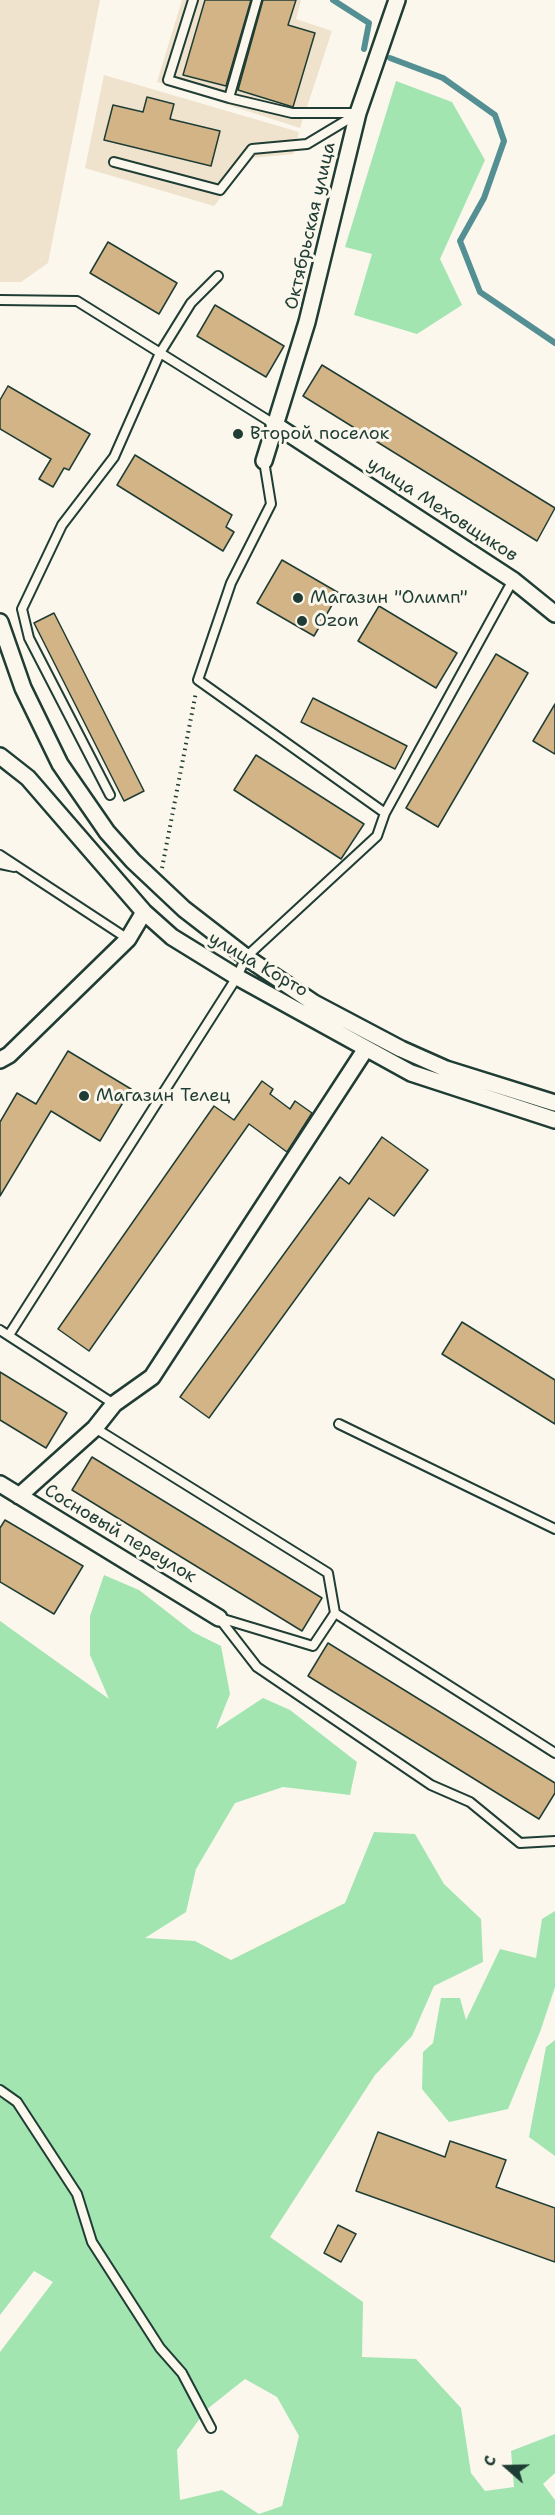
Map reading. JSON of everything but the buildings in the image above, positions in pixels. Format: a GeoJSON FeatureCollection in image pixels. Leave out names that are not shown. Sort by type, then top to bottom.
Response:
{"type":"FeatureCollection","features":[{"type":"Feature","properties":{"kind":"street","name":"Октябрьская улица"},"geometry":{"type":"LineString","coordinates":[[264,461],[308,322],[358,113],[397,0]]}},
{"type":"Feature","properties":{"kind":"street","name":"улица Меховщиков"},"geometry":{"type":"LineString","coordinates":[[274,424],[513,580],[555,614]]}},
{"type":"Feature","properties":{"kind":"street"},"geometry":{"type":"LineString","coordinates":[[0,622],[23,688],[60,764],[107,832],[158,886],[246,957],[314,1003],[410,1053],[495,1087],[555,1103]]}},
{"type":"Feature","properties":{"kind":"street","name":"улица Корто"},"geometry":{"type":"LineString","coordinates":[[0,756],[27,778],[144,912],[172,936],[237,977],[365,1050],[411,1073],[555,1120]]}},
{"type":"Feature","properties":{"kind":"street"},"geometry":{"type":"LineString","coordinates":[[5,1057],[128,939],[144,912]]}},
{"type":"Feature","properties":{"kind":"street"},"geometry":{"type":"LineString","coordinates":[[19,1496],[95,1428],[114,1404],[152,1377],[365,1050]]}},
{"type":"Feature","properties":{"kind":"street","name":"Сосновый переулок"},"geometry":{"type":"LineString","coordinates":[[0,1484],[219,1618]]}},
{"type":"Feature","properties":{"kind":"lane"},"geometry":{"type":"LineString","coordinates":[[193,0],[168,80],[292,113],[358,113]]}},
{"type":"Feature","properties":{"kind":"lane"},"geometry":{"type":"LineString","coordinates":[[229,98],[257,0]]}},
{"type":"Feature","properties":{"kind":"lane"},"geometry":{"type":"LineString","coordinates":[[114,162],[220,190],[252,149],[307,144],[358,113]]}},
{"type":"Feature","properties":{"kind":"lane"},"geometry":{"type":"LineString","coordinates":[[110,795],[28,638],[22,609],[62,525],[114,457],[160,353],[192,303],[218,276]]}},
{"type":"Feature","properties":{"kind":"lane"},"geometry":{"type":"LineString","coordinates":[[0,300],[77,301],[274,424]]}},
{"type":"Feature","properties":{"kind":"lane"},"geometry":{"type":"LineString","coordinates":[[264,461],[271,504],[231,583],[198,680],[385,813]]}},
{"type":"Feature","properties":{"kind":"lane"},"geometry":{"type":"LineString","coordinates":[[9,1335],[237,977],[246,957],[377,836],[385,813],[513,580]]}},
{"type":"Feature","properties":{"kind":"lane"},"geometry":{"type":"LineString","coordinates":[[0,855],[128,939]]}},
{"type":"Feature","properties":{"kind":"lane"},"geometry":{"type":"LineString","coordinates":[[0,864],[19,867]]}},
{"type":"Feature","properties":{"kind":"lane"},"geometry":{"type":"LineString","coordinates":[[0,1069],[5,1057]]}},
{"type":"Feature","properties":{"kind":"lane"},"geometry":{"type":"LineString","coordinates":[[0,1329],[114,1404]]}},
{"type":"Feature","properties":{"kind":"lane"},"geometry":{"type":"LineString","coordinates":[[339,1424],[555,1529]]}},
{"type":"Feature","properties":{"kind":"lane"},"geometry":{"type":"LineString","coordinates":[[95,1428],[328,1573],[335,1613],[313,1647],[219,1618]]}},
{"type":"Feature","properties":{"kind":"lane"},"geometry":{"type":"LineString","coordinates":[[335,1613],[555,1753]]}},
{"type":"Feature","properties":{"kind":"lane"},"geometry":{"type":"LineString","coordinates":[[219,1618],[257,1667],[431,1785],[470,1802],[520,1843],[555,1841]]}},
{"type":"Feature","properties":{"kind":"lane"},"geometry":{"type":"LineString","coordinates":[[0,2090],[17,2102],[77,2194],[92,2242],[160,2348],[182,2373],[212,2428]]}},
{"type":"Feature","properties":{"kind":"path"},"geometry":{"type":"LineString","coordinates":[[158,886],[198,680]]}},
{"type":"Feature","properties":{"kind":"shaded area"},"geometry":{"type":"Polygon","coordinates":[[[0,0],[100,0],[48,263],[21,282],[0,282],[0,0]]]}},
{"type":"Feature","properties":{"kind":"shaded area"},"geometry":{"type":"Polygon","coordinates":[[[182,0],[301,0],[296,19],[332,31],[300,128],[157,82],[182,0]]]}},
{"type":"Feature","properties":{"kind":"shaded area"},"geometry":{"type":"Polygon","coordinates":[[[104,75],[299,132],[293,154],[253,158],[214,206],[85,168],[104,75]]]}},
{"type":"Feature","properties":{"kind":"green space"},"geometry":{"type":"Polygon","coordinates":[[[396,81],[452,102],[485,160],[440,259],[462,305],[417,334],[354,315],[372,254],[345,247],[396,81]]]}},
{"type":"Feature","properties":{"kind":"green space"},"geometry":{"type":"Polygon","coordinates":[[[104,1575],[139,1590],[193,1632],[221,1646],[230,1694],[216,1729],[263,1698],[290,1710],[357,1762],[350,1795],[283,1787],[235,1803],[196,1869],[186,1912],[145,1938],[195,1941],[231,1960],[345,1903],[374,1832],[415,1834],[444,1884],[481,1919],[483,1962],[434,1986],[412,2036],[375,2075],[270,2237],[363,2302],[362,2357],[416,2359],[461,2408],[471,2473],[485,2491],[514,2487],[511,2451],[555,2434],[555,2473],[543,2484],[555,2500],[555,2515],[0,2515],[0,2352],[53,2282],[34,2271],[0,2315],[0,1621],[109,1699],[90,1655],[90,1616],[104,1575]],[[245,2379],[206,2410],[177,2450],[180,2500],[222,2490],[259,2514],[282,2506],[299,2436],[277,2397],[245,2379]]]}},
{"type":"Feature","properties":{"kind":"green space"},"geometry":{"type":"Polygon","coordinates":[[[555,1911],[555,1987],[540,2032],[508,2109],[449,2122],[422,2089],[423,2052],[433,2043],[441,1998],[460,1998],[466,2020],[500,1949],[536,1958],[542,1919],[555,1911]]]}},
{"type":"Feature","properties":{"kind":"green space"},"geometry":{"type":"Polygon","coordinates":[[[555,2040],[555,2156],[529,2137],[546,2047],[555,2040]]]}},
{"type":"Feature","properties":{"kind":"waterway"},"geometry":{"type":"LineString","coordinates":[[333,0],[369,23],[364,49]]}},
{"type":"Feature","properties":{"kind":"waterway"},"geometry":{"type":"LineString","coordinates":[[390,58],[443,78],[495,115],[504,141],[484,198],[460,241],[480,292],[555,343]]}},
{"type":"Feature","properties":{"kind":"place","name":"Второй поселок"},"geometry":{"type":"Point","coordinates":[238,434]}},
{"type":"Feature","properties":{"kind":"place","name":"Магазин \"Олимп\""},"geometry":{"type":"Point","coordinates":[298,598]}},
{"type":"Feature","properties":{"kind":"place","name":"Ozon"},"geometry":{"type":"Point","coordinates":[302,621]}},
{"type":"Feature","properties":{"kind":"place","name":"Магазин Телец"},"geometry":{"type":"Point","coordinates":[84,1096]}}]}
